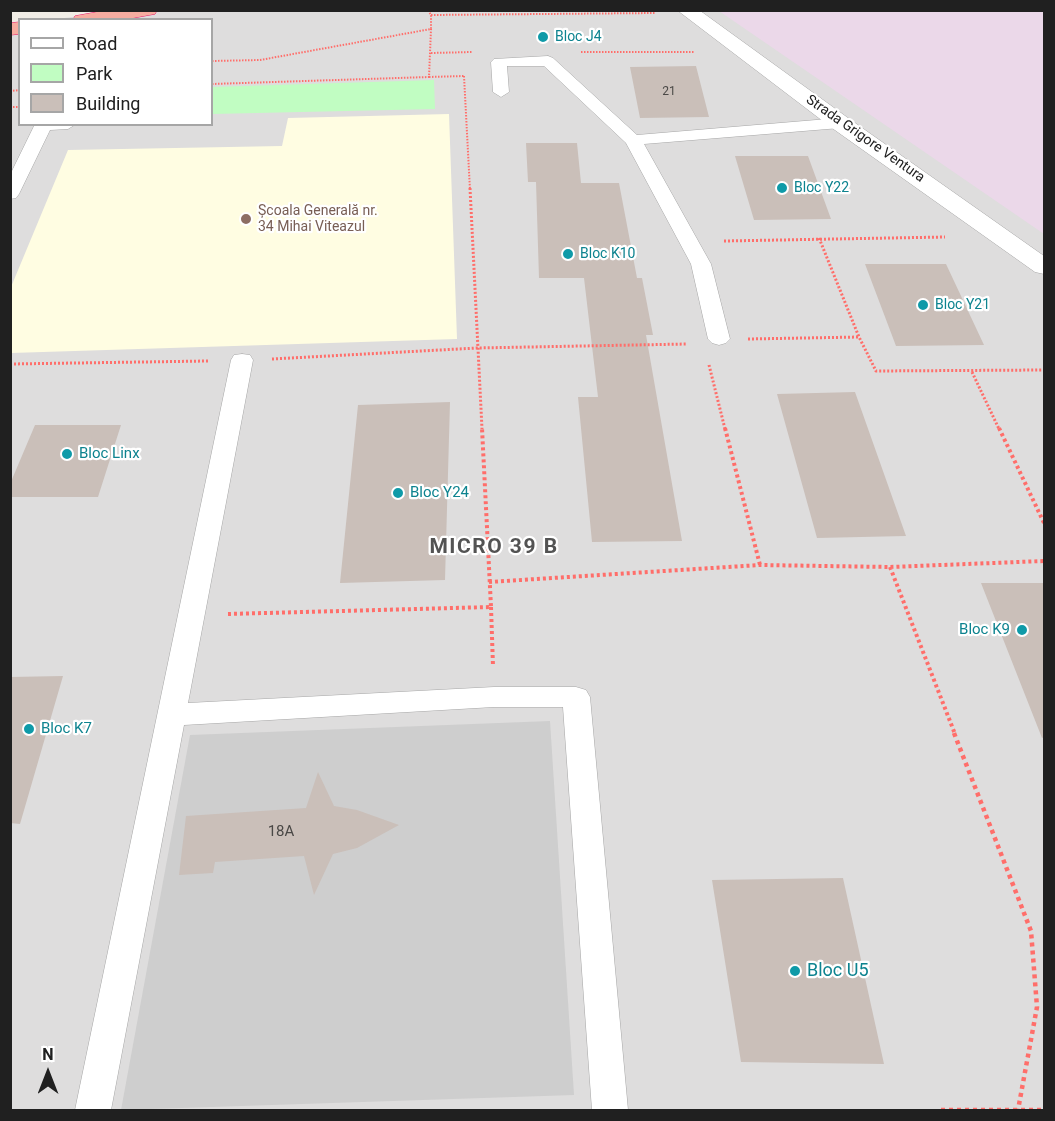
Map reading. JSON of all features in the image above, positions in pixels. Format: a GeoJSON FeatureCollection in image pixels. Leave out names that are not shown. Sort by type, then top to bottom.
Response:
{"type":"FeatureCollection","features":[{"type":"Feature","properties":{"kind":"highway"},"geometry":{"type":"LineString","coordinates":[[95,18],[148,10]]}},
{"type":"Feature","properties":{"kind":"street","name":"Strada Grigore Ventura"},"geometry":{"type":"LineString","coordinates":[[688,12],[1044,267]]}},
{"type":"Feature","properties":{"kind":"lane"},"geometry":{"type":"LineString","coordinates":[[501,92],[499,62],[548,61],[633,140],[687,243],[701,264],[711,342]]}},
{"type":"Feature","properties":{"kind":"lane"},"geometry":{"type":"LineString","coordinates":[[633,140],[840,123]]}},
{"type":"Feature","properties":{"kind":"lane"},"geometry":{"type":"LineString","coordinates":[[10,194],[44,126]]}},
{"type":"Feature","properties":{"kind":"lane"},"geometry":{"type":"LineString","coordinates":[[93,1110],[242,360]]}},
{"type":"Feature","properties":{"kind":"lane"},"geometry":{"type":"LineString","coordinates":[[173,715],[494,697],[576,697],[610,1110]]}},
{"type":"Feature","properties":{"kind":"path"},"geometry":{"type":"LineString","coordinates":[[428,10],[431,15],[429,77]]}},
{"type":"Feature","properties":{"kind":"path"},"geometry":{"type":"LineString","coordinates":[[431,15],[688,12]]}},
{"type":"Feature","properties":{"kind":"path"},"geometry":{"type":"LineString","coordinates":[[213,61],[260,60],[431,29]]}},
{"type":"Feature","properties":{"kind":"path"},"geometry":{"type":"LineString","coordinates":[[582,52],[742,51]]}},
{"type":"Feature","properties":{"kind":"path"},"geometry":{"type":"LineString","coordinates":[[431,53],[476,52]]}},
{"type":"Feature","properties":{"kind":"path"},"geometry":{"type":"LineString","coordinates":[[213,84],[464,76],[494,697]]}},
{"type":"Feature","properties":{"kind":"path"},"geometry":{"type":"LineString","coordinates":[[687,243],[819,238],[945,237]]}},
{"type":"Feature","properties":{"kind":"path"},"geometry":{"type":"LineString","coordinates":[[819,238],[859,337],[876,371],[1044,370]]}},
{"type":"Feature","properties":{"kind":"path"},"geometry":{"type":"LineString","coordinates":[[10,364],[242,360],[477,348],[859,337]]}},
{"type":"Feature","properties":{"kind":"path"},"geometry":{"type":"LineString","coordinates":[[711,342],[759,565]]}},
{"type":"Feature","properties":{"kind":"path"},"geometry":{"type":"LineString","coordinates":[[972,372],[1044,523]]}},
{"type":"Feature","properties":{"kind":"path"},"geometry":{"type":"LineString","coordinates":[[489,582],[759,565],[890,567],[1044,561]]}},
{"type":"Feature","properties":{"kind":"path"},"geometry":{"type":"LineString","coordinates":[[890,567],[1031,931],[1037,1007],[1018,1110]]}},
{"type":"Feature","properties":{"kind":"path"},"geometry":{"type":"LineString","coordinates":[[192,615],[491,607]]}},
{"type":"Feature","properties":{"kind":"path"},"geometry":{"type":"LineString","coordinates":[[941,1110],[1044,1110]]}},
{"type":"Feature","properties":{"kind":"shaded area"},"geometry":{"type":"Polygon","coordinates":[[[123,10],[887,11],[1044,150],[1044,1110],[11,1110],[10,26],[18,25],[18,126],[213,126],[213,18],[64,18],[123,10]]]}},
{"type":"Feature","properties":{"kind":"shaded area"},"geometry":{"type":"Polygon","coordinates":[[[719,11],[1044,11],[1044,234],[719,11]]]}},
{"type":"Feature","properties":{"kind":"shaded area","name":"Școala Generală nr. 34 Mihai Viteazul"},"geometry":{"type":"Polygon","coordinates":[[[449,114],[457,339],[11,353],[11,287],[68,150],[282,146],[288,118],[449,114]]]}},
{"type":"Feature","properties":{"kind":"shaded area"},"geometry":{"type":"Polygon","coordinates":[[[550,721],[574,1095],[121,1110],[190,735],[550,721]]]}},
{"type":"Feature","properties":{"kind":"green space"},"geometry":{"type":"Polygon","coordinates":[[[434,80],[435,109],[213,114],[213,87],[434,80]]]}},
{"type":"Feature","properties":{"kind":"building"},"geometry":{"type":"Polygon","coordinates":[[[696,66],[709,117],[640,118],[630,67],[696,66]]]}},
{"type":"Feature","properties":{"kind":"building"},"geometry":{"type":"Polygon","coordinates":[[[526,143],[577,143],[581,183],[619,183],[637,278],[642,278],[653,335],[646,335],[682,541],[592,542],[578,397],[598,397],[584,278],[539,278],[536,182],[528,182],[526,143]]]}},
{"type":"Feature","properties":{"kind":"building","name":"Bloc Y22"},"geometry":{"type":"Polygon","coordinates":[[[735,156],[808,156],[831,219],[754,220],[735,156]]]}},
{"type":"Feature","properties":{"kind":"building","name":"Bloc Y21"},"geometry":{"type":"Polygon","coordinates":[[[865,264],[946,264],[984,345],[896,346],[865,264]]]}},
{"type":"Feature","properties":{"kind":"building"},"geometry":{"type":"Polygon","coordinates":[[[855,392],[906,536],[817,538],[777,394],[855,392]]]}},
{"type":"Feature","properties":{"kind":"building","name":"Bloc Y24"},"geometry":{"type":"Polygon","coordinates":[[[450,402],[445,580],[340,583],[358,405],[450,402]]]}},
{"type":"Feature","properties":{"kind":"building","name":"Bloc Linx"},"geometry":{"type":"Polygon","coordinates":[[[35,425],[121,425],[98,497],[10,497],[10,484],[35,425]]]}},
{"type":"Feature","properties":{"kind":"building","name":"Bloc K9"},"geometry":{"type":"Polygon","coordinates":[[[981,583],[1044,583],[1044,737],[1042,738],[981,583]]]}},
{"type":"Feature","properties":{"kind":"building","name":"Bloc K7"},"geometry":{"type":"Polygon","coordinates":[[[63,676],[20,824],[10,823],[10,677],[63,676]]]}},
{"type":"Feature","properties":{"kind":"building"},"geometry":{"type":"Polygon","coordinates":[[[318,772],[334,806],[357,810],[399,825],[357,848],[333,854],[314,895],[304,856],[215,862],[213,873],[179,875],[186,816],[306,808],[318,772]]]}},
{"type":"Feature","properties":{"kind":"building","name":"Bloc U5"},"geometry":{"type":"Polygon","coordinates":[[[843,878],[884,1064],[741,1062],[712,880],[843,878]]]}},
{"type":"Feature","properties":{"kind":"place","name":"Bloc J4"},"geometry":{"type":"Point","coordinates":[543,37]}},
{"type":"Feature","properties":{"kind":"place","name":"Bloc Y22"},"geometry":{"type":"Point","coordinates":[782,188]}},
{"type":"Feature","properties":{"kind":"place","name":"Școala Generală nr. 34 Mihai Viteazul"},"geometry":{"type":"Point","coordinates":[246,219]}},
{"type":"Feature","properties":{"kind":"place","name":"Bloc K10"},"geometry":{"type":"Point","coordinates":[568,254]}},
{"type":"Feature","properties":{"kind":"place","name":"Bloc Y21"},"geometry":{"type":"Point","coordinates":[923,305]}},
{"type":"Feature","properties":{"kind":"place","name":"Bloc Linx"},"geometry":{"type":"Point","coordinates":[67,454]}},
{"type":"Feature","properties":{"kind":"place","name":"Bloc Y24"},"geometry":{"type":"Point","coordinates":[398,493]}},
{"type":"Feature","properties":{"kind":"place","name":"Bloc K9"},"geometry":{"type":"Point","coordinates":[1022,630]}},
{"type":"Feature","properties":{"kind":"place","name":"Bloc K7"},"geometry":{"type":"Point","coordinates":[29,729]}},
{"type":"Feature","properties":{"kind":"place","name":"Bloc U5"},"geometry":{"type":"Point","coordinates":[795,971]}},
{"type":"Feature","properties":{"kind":"district","name":"MICRO 39 B"},"geometry":{"type":"Point","coordinates":[494,548]}}]}
